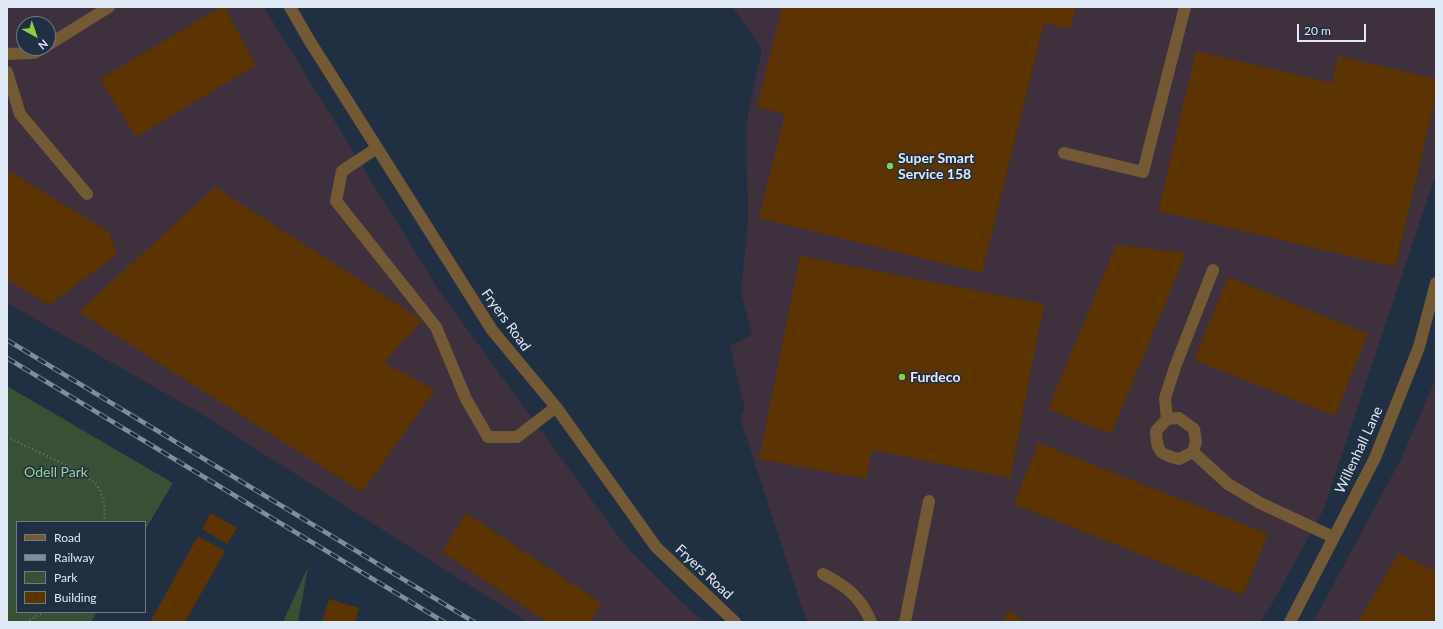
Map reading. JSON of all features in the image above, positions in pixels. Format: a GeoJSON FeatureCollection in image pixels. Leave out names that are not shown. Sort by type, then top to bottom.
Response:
{"type":"FeatureCollection","features":[{"type":"Feature","properties":{"kind":"street"},"geometry":{"type":"LineString","coordinates":[[56,40],[109,7]]}},
{"type":"Feature","properties":{"kind":"street","name":"Fryers Road"},"geometry":{"type":"LineString","coordinates":[[290,7],[309,40],[492,330],[556,407],[656,547],[735,622]]}},
{"type":"Feature","properties":{"kind":"street"},"geometry":{"type":"LineString","coordinates":[[1064,153],[1144,172],[1185,7]]}},
{"type":"Feature","properties":{"kind":"street"},"geometry":{"type":"LineString","coordinates":[[7,72],[20,114],[87,194]]}},
{"type":"Feature","properties":{"kind":"street"},"geometry":{"type":"LineString","coordinates":[[377,148],[342,172],[336,201],[436,327],[466,399],[488,436],[517,437],[556,407]]}},
{"type":"Feature","properties":{"kind":"street"},"geometry":{"type":"LineString","coordinates":[[1167,419],[1165,398],[1175,367],[1213,270]]}},
{"type":"Feature","properties":{"kind":"street","name":"Willenhall Lane"},"geometry":{"type":"LineString","coordinates":[[1290,622],[1375,458],[1419,347],[1436,283]]}},
{"type":"Feature","properties":{"kind":"street"},"geometry":{"type":"LineString","coordinates":[[1179,418],[1194,428],[1196,442],[1193,452],[1179,459],[1164,455],[1157,447],[1156,431],[1167,419],[1179,418]]}},
{"type":"Feature","properties":{"kind":"street"},"geometry":{"type":"LineString","coordinates":[[1193,452],[1228,484],[1260,503],[1333,537]]}},
{"type":"Feature","properties":{"kind":"street"},"geometry":{"type":"LineString","coordinates":[[906,622],[929,501]]}},
{"type":"Feature","properties":{"kind":"street"},"geometry":{"type":"LineString","coordinates":[[822,574],[848,588],[856,595],[864,606],[871,622]]}},
{"type":"Feature","properties":{"kind":"path"},"geometry":{"type":"LineString","coordinates":[[7,437],[84,475],[98,485],[106,508],[104,521]]}},
{"type":"Feature","properties":{"kind":"path"},"geometry":{"type":"LineString","coordinates":[[26,622],[42,613]]}},
{"type":"Feature","properties":{"kind":"shaded area"},"geometry":{"type":"Polygon","coordinates":[[[7,7],[264,7],[440,292],[627,548],[675,596],[704,622],[527,622],[198,412],[7,303],[7,7]]]}},
{"type":"Feature","properties":{"kind":"shaded area"},"geometry":{"type":"Polygon","coordinates":[[[732,7],[1436,7],[1436,174],[1323,511],[1271,606],[1260,622],[809,622],[805,617],[740,418],[745,409],[730,346],[752,335],[741,292],[748,222],[746,124],[762,48],[732,7]]]}},
{"type":"Feature","properties":{"kind":"shaded area"},"geometry":{"type":"Polygon","coordinates":[[[1436,378],[1436,622],[1313,622],[1401,459],[1436,378]]]}},
{"type":"Feature","properties":{"kind":"green space","name":"Odell Park"},"geometry":{"type":"Polygon","coordinates":[[[7,386],[173,483],[146,528],[146,521],[16,521],[16,613],[96,613],[91,622],[7,622],[7,386]]]}},
{"type":"Feature","properties":{"kind":"green space"},"geometry":{"type":"Polygon","coordinates":[[[308,567],[298,622],[283,622],[308,567]]]}},
{"type":"Feature","properties":{"kind":"building"},"geometry":{"type":"Polygon","coordinates":[[[221,7],[224,7],[256,65],[136,137],[100,79],[221,7]]]}},
{"type":"Feature","properties":{"kind":"building","name":"Super Smart Service 158"},"geometry":{"type":"Polygon","coordinates":[[[782,7],[1076,7],[1070,29],[1044,23],[982,273],[759,218],[785,114],[757,107],[782,7]]]}},
{"type":"Feature","properties":{"kind":"building"},"geometry":{"type":"Polygon","coordinates":[[[1196,51],[1332,83],[1338,56],[1436,79],[1436,95],[1395,267],[1158,211],[1196,51]]]}},
{"type":"Feature","properties":{"kind":"building"},"geometry":{"type":"Polygon","coordinates":[[[7,170],[109,232],[117,254],[49,305],[7,279],[7,170]]]}},
{"type":"Feature","properties":{"kind":"building"},"geometry":{"type":"Polygon","coordinates":[[[215,187],[422,320],[384,363],[435,390],[362,492],[79,312],[215,187]]]}},
{"type":"Feature","properties":{"kind":"building"},"geometry":{"type":"Polygon","coordinates":[[[1116,245],[1186,253],[1111,434],[1048,409],[1116,245]]]}},
{"type":"Feature","properties":{"kind":"building","name":"Furdeco"},"geometry":{"type":"Polygon","coordinates":[[[800,256],[1044,304],[1010,478],[872,450],[866,479],[759,459],[800,256]]]}},
{"type":"Feature","properties":{"kind":"building"},"geometry":{"type":"Polygon","coordinates":[[[1228,277],[1368,334],[1335,416],[1194,360],[1228,277]]]}},
{"type":"Feature","properties":{"kind":"building"},"geometry":{"type":"Polygon","coordinates":[[[1038,443],[1268,534],[1243,595],[1014,504],[1038,443]]]}},
{"type":"Feature","properties":{"kind":"building"},"geometry":{"type":"Polygon","coordinates":[[[211,513],[237,528],[227,544],[202,529],[211,513]]]}},
{"type":"Feature","properties":{"kind":"building"},"geometry":{"type":"Polygon","coordinates":[[[466,513],[601,603],[590,622],[548,622],[442,552],[466,513]]]}},
{"type":"Feature","properties":{"kind":"building"},"geometry":{"type":"Polygon","coordinates":[[[198,536],[225,551],[185,622],[150,622],[198,536]]]}},
{"type":"Feature","properties":{"kind":"building"},"geometry":{"type":"Polygon","coordinates":[[[1399,553],[1436,572],[1436,622],[1358,622],[1399,553]]]}},
{"type":"Feature","properties":{"kind":"building"},"geometry":{"type":"Polygon","coordinates":[[[329,599],[359,608],[355,622],[322,622],[329,599]]]}},
{"type":"Feature","properties":{"kind":"building"},"geometry":{"type":"Polygon","coordinates":[[[1010,610],[1024,622],[1001,622],[1010,610]]]}},
{"type":"Feature","properties":{"kind":"railway"},"geometry":{"type":"LineString","coordinates":[[7,340],[474,622]]}},
{"type":"Feature","properties":{"kind":"railway"},"geometry":{"type":"LineString","coordinates":[[7,358],[444,622]]}},
{"type":"Feature","properties":{"kind":"place","name":"Super Smart Service 158"},"geometry":{"type":"Point","coordinates":[890,166]}},
{"type":"Feature","properties":{"kind":"place","name":"Furdeco"},"geometry":{"type":"Point","coordinates":[902,377]}}]}
